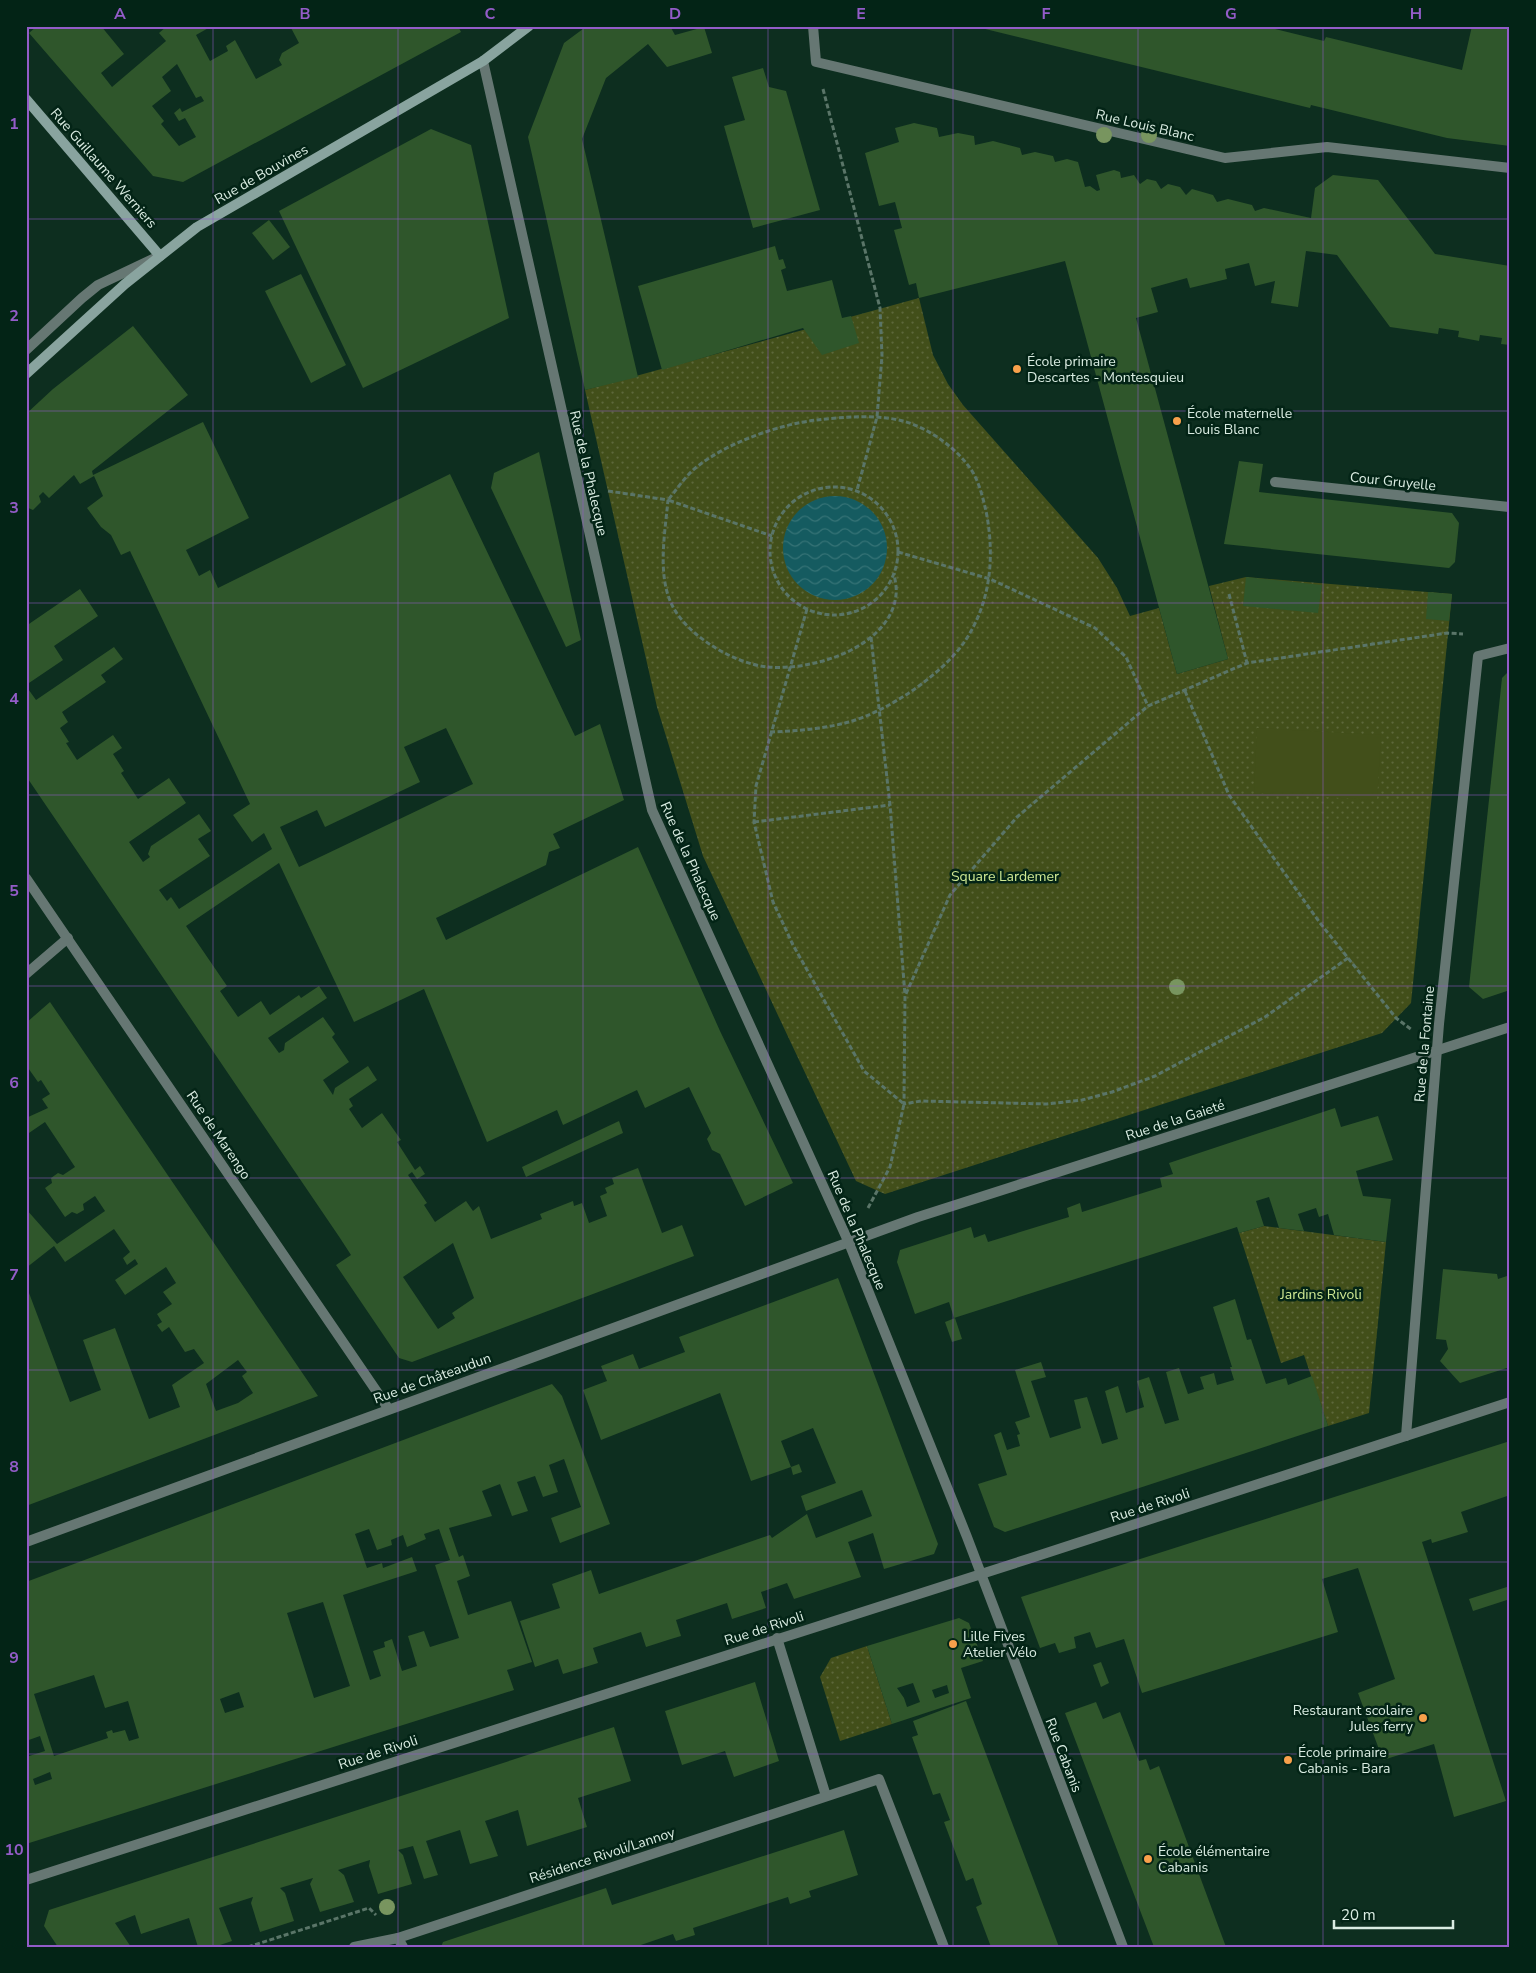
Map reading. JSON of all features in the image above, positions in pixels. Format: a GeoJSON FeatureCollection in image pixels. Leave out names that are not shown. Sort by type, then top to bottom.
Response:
{"type":"FeatureCollection","features":[{"type":"Feature","properties":{"kind":"street","name":"Rue de Bouvines"},"geometry":{"type":"LineString","coordinates":[[26,374],[94,311],[197,227],[483,61],[530,26]]}},
{"type":"Feature","properties":{"kind":"street"},"geometry":{"type":"LineString","coordinates":[[813,26],[816,62]]}},
{"type":"Feature","properties":{"kind":"street","name":"Rue de la Phalecque"},"geometry":{"type":"LineString","coordinates":[[483,61],[652,810],[849,1243],[980,1574]]}},
{"type":"Feature","properties":{"kind":"street","name":"Rue Louis Blanc"},"geometry":{"type":"LineString","coordinates":[[816,62],[1225,158],[1327,147],[1510,168]]}},
{"type":"Feature","properties":{"kind":"street","name":"Rue Guillaume Werniers"},"geometry":{"type":"LineString","coordinates":[[26,99],[160,256]]}},
{"type":"Feature","properties":{"kind":"street"},"geometry":{"type":"LineString","coordinates":[[26,350],[98,285],[160,256]]}},
{"type":"Feature","properties":{"kind":"street","name":"Cour Gruyelle"},"geometry":{"type":"LineString","coordinates":[[1275,482],[1509,507]]}},
{"type":"Feature","properties":{"kind":"street","name":"Rue de la Fontaine"},"geometry":{"type":"LineString","coordinates":[[1406,1436],[1437,1050],[1478,656],[1510,648]]}},
{"type":"Feature","properties":{"kind":"street","name":"Rue de Marengo"},"geometry":{"type":"LineString","coordinates":[[26,878],[388,1408]]}},
{"type":"Feature","properties":{"kind":"street"},"geometry":{"type":"LineString","coordinates":[[26,974],[68,938]]}},
{"type":"Feature","properties":{"kind":"street","name":"Rue de la Gaieté"},"geometry":{"type":"LineString","coordinates":[[849,1243],[918,1217],[1510,1027]]}},
{"type":"Feature","properties":{"kind":"street","name":"Rue de Châteaudun"},"geometry":{"type":"LineString","coordinates":[[26,1542],[388,1408],[849,1243]]}},
{"type":"Feature","properties":{"kind":"street","name":"Rue de Rivoli"},"geometry":{"type":"LineString","coordinates":[[26,1880],[1510,1402]]}},
{"type":"Feature","properties":{"kind":"street","name":"Rue Cabanis"},"geometry":{"type":"LineString","coordinates":[[980,1574],[1123,1947]]}},
{"type":"Feature","properties":{"kind":"street"},"geometry":{"type":"LineString","coordinates":[[777,1638],[826,1796]]}},
{"type":"Feature","properties":{"kind":"street","name":"Résidence Rivoli/Lannoy"},"geometry":{"type":"LineString","coordinates":[[354,1947],[401,1942],[879,1779],[944,1947]]}},
{"type":"Feature","properties":{"kind":"path"},"geometry":{"type":"LineString","coordinates":[[816,62],[880,308],[882,356],[877,417],[857,490]]}},
{"type":"Feature","properties":{"kind":"path"},"geometry":{"type":"LineString","coordinates":[[770,732],[810,730],[850,722],[880,709],[917,688],[964,642],[979,615],[990,579],[992,555],[990,529],[983,498],[973,472],[952,449],[931,434],[904,421],[877,417],[806,422],[768,432],[728,448],[698,466],[668,500],[664,543],[667,587],[672,605],[685,624],[714,647],[728,654],[767,667],[801,666],[837,657],[878,633],[888,618],[896,596],[894,573],[898,552],[895,532],[886,514],[871,499],[857,490],[832,487],[811,491],[794,501],[780,517],[772,536],[770,558],[776,579],[789,596],[806,609],[827,614],[848,613],[868,606],[884,591],[894,573]]}},
{"type":"Feature","properties":{"kind":"path"},"geometry":{"type":"LineString","coordinates":[[580,497],[607,491],[668,500],[772,536]]}},
{"type":"Feature","properties":{"kind":"path"},"geometry":{"type":"LineString","coordinates":[[898,552],[990,579],[1095,628],[1126,657],[1148,706]]}},
{"type":"Feature","properties":{"kind":"path"},"geometry":{"type":"LineString","coordinates":[[1229,594],[1247,663]]}},
{"type":"Feature","properties":{"kind":"path"},"geometry":{"type":"LineString","coordinates":[[806,609],[756,786],[754,822],[773,902],[794,945],[864,1071],[904,1104],[921,1101],[1047,1104],[1082,1100],[1112,1092],[1155,1076],[1265,1017],[1348,958]]}},
{"type":"Feature","properties":{"kind":"path"},"geometry":{"type":"LineString","coordinates":[[905,996],[950,895],[1017,818],[1148,706],[1247,663],[1447,634],[1467,634]]}},
{"type":"Feature","properties":{"kind":"path"},"geometry":{"type":"LineString","coordinates":[[849,1243],[890,1167],[904,1104],[905,996],[890,805],[871,637]]}},
{"type":"Feature","properties":{"kind":"path"},"geometry":{"type":"LineString","coordinates":[[1185,691],[1229,795],[1320,923],[1396,1018],[1437,1050]]}},
{"type":"Feature","properties":{"kind":"path"},"geometry":{"type":"LineString","coordinates":[[754,822],[890,805]]}},
{"type":"Feature","properties":{"kind":"path"},"geometry":{"type":"LineString","coordinates":[[248,1947],[369,1908],[401,1942]]}},
{"type":"Feature","properties":{"kind":"green space","name":"Square Lardemer"},"geometry":{"type":"Polygon","coordinates":[[[919,298],[933,355],[948,384],[963,405],[1098,558],[1117,588],[1130,616],[1159,608],[1177,674],[1228,659],[1209,586],[1246,577],[1452,594],[1411,1003],[1382,1033],[885,1194],[856,1181],[703,856],[657,707],[585,390],[919,298]]]}},
{"type":"Feature","properties":{"kind":"green space"},"geometry":{"type":"Polygon","coordinates":[[[1257,728],[1381,735],[1377,800],[1254,793],[1257,728]]]}},
{"type":"Feature","properties":{"kind":"green space","name":"Jardins Rivoli"},"geometry":{"type":"Polygon","coordinates":[[[1264,1226],[1386,1242],[1369,1413],[1328,1426],[1304,1355],[1281,1363],[1239,1233],[1264,1226]]]}},
{"type":"Feature","properties":{"kind":"green space"},"geometry":{"type":"Polygon","coordinates":[[[867,1646],[892,1724],[840,1741],[820,1677],[831,1658],[867,1646]]]}},
{"type":"Feature","properties":{"kind":"water"},"geometry":{"type":"Polygon","coordinates":[[[835,496],[855,500],[872,511],[883,528],[887,548],[883,568],[872,585],[855,596],[835,600],[815,596],[798,585],[787,568],[783,548],[787,528],[798,511],[815,500],[835,496]]]}},
{"type":"Feature","properties":{"kind":"building"},"geometry":{"type":"Polygon","coordinates":[[[37,26],[101,26],[124,54],[101,73],[112,87],[166,41],[159,33],[167,26],[212,26],[196,35],[210,61],[228,51],[226,46],[235,40],[256,79],[282,65],[279,60],[282,53],[299,43],[290,26],[461,26],[459,28],[461,32],[183,182],[153,176],[29,33],[37,26]],[[177,64],[162,77],[171,91],[152,106],[164,121],[161,124],[179,146],[196,137],[185,118],[179,121],[174,113],[180,108],[182,112],[204,101],[201,96],[196,98],[177,64]]]}},
{"type":"Feature","properties":{"kind":"building"},"geometry":{"type":"Polygon","coordinates":[[[587,26],[670,26],[675,35],[704,27],[712,53],[667,67],[648,44],[606,78],[582,139],[638,377],[585,390],[528,137],[564,43],[587,26]]]}},
{"type":"Feature","properties":{"kind":"building"},"geometry":{"type":"Polygon","coordinates":[[[973,26],[1263,26],[1324,41],[1326,37],[1462,70],[1472,26],[1510,26],[1510,146],[1447,138],[1311,105],[1310,108],[973,26]]]}},
{"type":"Feature","properties":{"kind":"building"},"geometry":{"type":"Polygon","coordinates":[[[763,68],[769,87],[786,91],[820,210],[753,228],[724,126],[745,120],[732,77],[763,68]]]}},
{"type":"Feature","properties":{"kind":"building"},"geometry":{"type":"Polygon","coordinates":[[[914,123],[937,128],[939,137],[958,133],[974,136],[975,145],[993,141],[1020,148],[1022,155],[1035,152],[1053,156],[1055,162],[1067,159],[1078,162],[1085,187],[1090,186],[1097,191],[1100,190],[1096,175],[1114,170],[1120,172],[1121,178],[1134,175],[1140,184],[1147,179],[1156,181],[1161,189],[1168,184],[1180,187],[1186,195],[1192,189],[1213,195],[1217,202],[1228,199],[1252,205],[1255,211],[1264,208],[1311,218],[1315,188],[1333,175],[1378,180],[1435,254],[1510,266],[1510,345],[1501,344],[1502,338],[1480,335],[1479,341],[1458,337],[1459,331],[1439,328],[1438,334],[1390,327],[1337,255],[1306,251],[1298,307],[1271,303],[1275,281],[1255,286],[1249,263],[1225,269],[1227,279],[1190,288],[1187,278],[1151,288],[1158,312],[1136,318],[1228,659],[1177,674],[1065,261],[919,298],[916,283],[909,285],[894,230],[902,228],[895,202],[879,206],[865,153],[899,142],[895,128],[914,123]]]}},
{"type":"Feature","properties":{"kind":"building"},"geometry":{"type":"Polygon","coordinates":[[[431,129],[471,145],[509,318],[363,388],[279,211],[431,129]]]}},
{"type":"Feature","properties":{"kind":"building"},"geometry":{"type":"Polygon","coordinates":[[[269,220],[290,247],[273,260],[252,233],[269,220]]]}},
{"type":"Feature","properties":{"kind":"building"},"geometry":{"type":"Polygon","coordinates":[[[775,246],[779,260],[783,259],[786,268],[781,270],[787,291],[832,280],[842,318],[851,316],[859,343],[822,355],[803,328],[662,370],[638,286],[775,246]]]}},
{"type":"Feature","properties":{"kind":"building"},"geometry":{"type":"Polygon","coordinates":[[[301,274],[346,365],[311,383],[265,291],[301,274]]]}},
{"type":"Feature","properties":{"kind":"building"},"geometry":{"type":"Polygon","coordinates":[[[133,326],[188,395],[92,471],[93,475],[203,422],[249,518],[186,550],[199,576],[210,570],[218,588],[450,474],[575,736],[600,724],[624,800],[553,834],[560,848],[549,852],[546,865],[436,918],[446,940],[638,847],[720,1031],[793,1183],[745,1206],[720,1154],[712,1150],[707,1139],[711,1133],[689,1087],[645,1108],[637,1090],[563,1125],[557,1110],[487,1142],[424,989],[354,1022],[279,863],[186,926],[227,986],[220,991],[238,1017],[261,1001],[270,1015],[299,995],[301,998],[319,986],[327,998],[268,1038],[279,1053],[284,1050],[285,1043],[323,1017],[335,1034],[332,1037],[349,1062],[323,1080],[333,1095],[335,1088],[368,1066],[377,1080],[349,1099],[353,1106],[349,1109],[362,1128],[382,1113],[401,1140],[397,1142],[415,1170],[420,1166],[425,1174],[417,1179],[412,1172],[408,1175],[427,1203],[424,1205],[435,1222],[466,1201],[473,1211],[479,1206],[491,1239],[542,1219],[540,1214],[573,1201],[574,1206],[582,1203],[589,1223],[607,1216],[600,1196],[607,1193],[605,1188],[614,1184],[612,1178],[638,1168],[662,1233],[682,1225],[694,1256],[412,1362],[399,1358],[336,1265],[351,1255],[26,776],[26,686],[36,700],[114,647],[123,659],[101,675],[106,682],[62,712],[68,722],[60,728],[69,742],[66,743],[77,760],[113,735],[122,748],[113,754],[124,771],[121,773],[138,799],[169,778],[186,803],[129,842],[143,862],[150,857],[148,854],[151,846],[199,814],[211,831],[198,839],[210,856],[159,890],[167,901],[171,897],[179,909],[272,849],[264,833],[252,842],[233,815],[250,804],[130,551],[121,555],[111,535],[101,527],[87,508],[103,496],[94,476],[80,484],[74,475],[49,498],[43,492],[39,496],[41,502],[33,510],[26,507],[26,414],[53,389],[133,326]],[[446,728],[404,747],[420,782],[325,827],[317,810],[280,827],[299,867],[473,784],[446,728]],[[453,1243],[403,1277],[438,1329],[455,1318],[452,1313],[474,1298],[453,1243]]]}},
{"type":"Feature","properties":{"kind":"building"},"geometry":{"type":"Polygon","coordinates":[[[539,452],[581,640],[566,647],[491,488],[494,473],[539,452]]]}},
{"type":"Feature","properties":{"kind":"building"},"geometry":{"type":"Polygon","coordinates":[[[1239,461],[1263,464],[1259,492],[1452,513],[1459,523],[1455,562],[1449,568],[1224,544],[1239,461]]]}},
{"type":"Feature","properties":{"kind":"building"},"geometry":{"type":"Polygon","coordinates":[[[1246,577],[1322,585],[1318,613],[1243,606],[1246,577]]]}},
{"type":"Feature","properties":{"kind":"building"},"geometry":{"type":"Polygon","coordinates":[[[80,589],[98,616],[54,646],[63,660],[26,685],[26,626],[80,589]]]}},
{"type":"Feature","properties":{"kind":"building"},"geometry":{"type":"Polygon","coordinates":[[[1428,592],[1452,594],[1449,621],[1426,619],[1428,592]]]}},
{"type":"Feature","properties":{"kind":"building"},"geometry":{"type":"Polygon","coordinates":[[[1510,670],[1510,990],[1483,999],[1469,987],[1502,678],[1510,670]]]}},
{"type":"Feature","properties":{"kind":"building"},"geometry":{"type":"Polygon","coordinates":[[[50,1002],[318,1396],[26,1506],[26,1285],[70,1402],[101,1390],[83,1340],[115,1328],[149,1419],[180,1407],[172,1385],[204,1363],[194,1349],[185,1352],[169,1327],[162,1332],[157,1325],[162,1322],[157,1314],[172,1304],[163,1292],[176,1283],[166,1267],[125,1295],[115,1280],[138,1264],[135,1259],[127,1265],[123,1258],[130,1252],[114,1229],[65,1262],[54,1246],[26,1268],[26,1209],[57,1244],[105,1211],[95,1196],[83,1204],[84,1210],[77,1214],[72,1212],[65,1217],[45,1188],[52,1183],[51,1178],[58,1173],[63,1175],[75,1167],[45,1122],[26,1135],[26,1118],[48,1108],[42,1099],[50,1094],[41,1080],[38,1082],[26,1065],[26,1023],[50,1002]],[[238,1360],[206,1384],[216,1411],[238,1403],[253,1393],[242,1376],[247,1372],[238,1360]]]}},
{"type":"Feature","properties":{"kind":"building"},"geometry":{"type":"Polygon","coordinates":[[[1335,1108],[1341,1127],[1378,1116],[1393,1160],[1356,1171],[1363,1196],[1391,1199],[1386,1242],[1334,1235],[1328,1214],[1319,1217],[1316,1208],[1298,1214],[1304,1231],[1279,1228],[1269,1197],[1256,1201],[1264,1226],[1239,1233],[1237,1227],[954,1318],[949,1302],[915,1314],[897,1262],[900,1250],[971,1227],[974,1238],[985,1234],[988,1242],[1069,1217],[1067,1208],[1080,1203],[1082,1212],[1162,1187],[1160,1178],[1173,1174],[1169,1163],[1335,1108]]]}},
{"type":"Feature","properties":{"kind":"building"},"geometry":{"type":"Polygon","coordinates":[[[619,1121],[623,1133],[526,1177],[522,1167],[619,1121]]]}},
{"type":"Feature","properties":{"kind":"building"},"geometry":{"type":"Polygon","coordinates":[[[1443,1269],[1497,1274],[1498,1279],[1510,1275],[1510,1367],[1460,1383],[1440,1361],[1448,1349],[1446,1340],[1436,1339],[1443,1269]]]}},
{"type":"Feature","properties":{"kind":"building"},"geometry":{"type":"Polygon","coordinates":[[[838,1278],[938,1544],[934,1554],[884,1569],[873,1533],[848,1542],[861,1577],[794,1599],[787,1583],[761,1592],[766,1608],[732,1619],[727,1603],[676,1620],[681,1636],[646,1647],[641,1632],[593,1648],[598,1663],[563,1674],[558,1659],[535,1667],[520,1621],[560,1608],[552,1584],[591,1570],[599,1594],[770,1535],[772,1538],[807,1514],[816,1538],[872,1516],[862,1490],[806,1511],[801,1496],[836,1483],[813,1428],[781,1441],[791,1467],[751,1481],[720,1393],[601,1440],[583,1390],[607,1381],[601,1366],[633,1354],[639,1369],[685,1352],[679,1337],[838,1278]]]}},
{"type":"Feature","properties":{"kind":"building"},"geometry":{"type":"Polygon","coordinates":[[[1235,1299],[1247,1340],[1251,1339],[1266,1384],[1286,1378],[1288,1385],[1312,1376],[1328,1426],[1005,1532],[994,1527],[978,1484],[1007,1475],[994,1435],[1001,1432],[1007,1450],[1020,1446],[1017,1435],[1020,1434],[1015,1422],[1030,1417],[1015,1370],[1041,1362],[1046,1377],[1031,1381],[1050,1438],[1081,1428],[1074,1400],[1087,1397],[1102,1444],[1118,1439],[1105,1391],[1118,1386],[1126,1413],[1144,1407],[1137,1381],[1149,1377],[1165,1424],[1179,1420],[1166,1372],[1179,1368],[1188,1394],[1204,1389],[1200,1377],[1214,1373],[1217,1385],[1234,1380],[1230,1367],[1232,1367],[1213,1307],[1235,1299]]]}},
{"type":"Feature","properties":{"kind":"building"},"geometry":{"type":"Polygon","coordinates":[[[955,1318],[962,1339],[952,1342],[945,1322],[955,1318]]]}},
{"type":"Feature","properties":{"kind":"building"},"geometry":{"type":"Polygon","coordinates":[[[552,1384],[562,1396],[610,1524],[560,1543],[551,1518],[581,1507],[564,1459],[549,1465],[558,1492],[543,1497],[535,1476],[517,1482],[528,1511],[512,1516],[500,1484],[482,1491],[492,1516],[449,1528],[459,1557],[463,1555],[470,1576],[457,1581],[468,1615],[511,1601],[532,1662],[507,1670],[514,1690],[26,1844],[26,1757],[45,1751],[40,1736],[26,1741],[26,1582],[552,1384]],[[369,1529],[355,1534],[367,1568],[382,1563],[383,1568],[412,1557],[417,1571],[343,1595],[370,1680],[381,1676],[373,1651],[385,1647],[384,1642],[392,1639],[402,1671],[417,1666],[408,1636],[424,1631],[430,1647],[459,1638],[435,1565],[450,1560],[439,1529],[424,1534],[426,1539],[407,1547],[403,1535],[391,1540],[392,1545],[377,1550],[369,1529]],[[323,1602],[287,1613],[314,1698],[350,1686],[323,1602]],[[94,1675],[34,1694],[54,1756],[108,1738],[106,1732],[112,1730],[113,1733],[125,1730],[129,1741],[139,1738],[128,1701],[105,1708],[94,1675]],[[239,1692],[220,1699],[225,1713],[244,1707],[239,1692]],[[50,1772],[33,1779],[35,1785],[52,1779],[50,1772]]]}},
{"type":"Feature","properties":{"kind":"building"},"geometry":{"type":"Polygon","coordinates":[[[1510,1441],[1510,1495],[1461,1512],[1468,1532],[1432,1543],[1431,1539],[1422,1542],[1506,1801],[1454,1817],[1434,1744],[1383,1760],[1358,1693],[1395,1679],[1358,1568],[1322,1579],[1338,1632],[1142,1693],[1124,1639],[1096,1648],[1090,1632],[1074,1637],[1076,1648],[1059,1653],[1055,1643],[1040,1648],[1021,1597],[1510,1441]]]}},
{"type":"Feature","properties":{"kind":"building"},"geometry":{"type":"Polygon","coordinates":[[[799,1464],[802,1472],[793,1475],[791,1467],[799,1464]]]}},
{"type":"Feature","properties":{"kind":"building"},"geometry":{"type":"Polygon","coordinates":[[[1510,1586],[1510,1599],[1473,1611],[1469,1599],[1510,1586]]]}},
{"type":"Feature","properties":{"kind":"building"},"geometry":{"type":"Polygon","coordinates":[[[959,1618],[969,1623],[983,1661],[961,1668],[971,1698],[892,1724],[867,1646],[959,1618]],[[913,1683],[897,1688],[904,1698],[907,1707],[920,1702],[913,1683]],[[947,1685],[932,1690],[935,1698],[949,1693],[947,1685]]]}},
{"type":"Feature","properties":{"kind":"building"},"geometry":{"type":"Polygon","coordinates":[[[1101,1662],[1109,1683],[1101,1687],[1093,1665],[1101,1662]]]}},
{"type":"Feature","properties":{"kind":"building"},"geometry":{"type":"Polygon","coordinates":[[[755,1682],[779,1761],[734,1777],[725,1751],[682,1765],[665,1711],[755,1682]]]}},
{"type":"Feature","properties":{"kind":"building"},"geometry":{"type":"Polygon","coordinates":[[[966,1701],[1059,1947],[991,1947],[976,1907],[982,1904],[973,1878],[966,1881],[944,1822],[950,1820],[940,1793],[933,1795],[912,1737],[918,1735],[913,1721],[966,1701]]]}},
{"type":"Feature","properties":{"kind":"building","name":"École élémentaire Cabanis"},"geometry":{"type":"Polygon","coordinates":[[[1096,1702],[1103,1719],[1120,1712],[1139,1761],[1146,1759],[1150,1770],[1159,1766],[1226,1947],[1154,1947],[1065,1713],[1096,1702]]]}},
{"type":"Feature","properties":{"kind":"building"},"geometry":{"type":"Polygon","coordinates":[[[614,1727],[631,1781],[578,1798],[587,1827],[527,1846],[518,1810],[485,1821],[498,1856],[470,1864],[460,1830],[426,1841],[438,1875],[424,1879],[413,1846],[398,1850],[403,1855],[412,1884],[378,1894],[369,1866],[370,1860],[338,1870],[344,1875],[354,1902],[320,1912],[310,1884],[313,1878],[280,1888],[285,1893],[294,1921],[260,1932],[251,1903],[253,1897],[219,1908],[232,1941],[214,1947],[198,1947],[189,1918],[141,1934],[135,1915],[115,1923],[131,1947],[58,1947],[44,1926],[49,1910],[614,1727]]]}},
{"type":"Feature","properties":{"kind":"building"},"geometry":{"type":"Polygon","coordinates":[[[844,1830],[858,1875],[809,1891],[811,1897],[790,1904],[788,1897],[693,1928],[695,1935],[676,1941],[673,1934],[635,1947],[441,1947],[443,1942],[606,1888],[612,1905],[844,1830]]]}},
{"type":"Feature","properties":{"kind":"place","name":"École primaire Descartes - Montesquieu"},"geometry":{"type":"Point","coordinates":[1017,369]}},
{"type":"Feature","properties":{"kind":"place","name":"École maternelle Louis Blanc"},"geometry":{"type":"Point","coordinates":[1177,421]}},
{"type":"Feature","properties":{"kind":"place","name":"Lille Fives Atelier Vélo"},"geometry":{"type":"Point","coordinates":[953,1644]}},
{"type":"Feature","properties":{"kind":"place","name":"Restaurant scolaire Jules ferry"},"geometry":{"type":"Point","coordinates":[1423,1718]}},
{"type":"Feature","properties":{"kind":"place","name":"École primaire Cabanis - Bara"},"geometry":{"type":"Point","coordinates":[1288,1760]}},
{"type":"Feature","properties":{"kind":"place","name":"École élémentaire Cabanis"},"geometry":{"type":"Point","coordinates":[1148,1859]}}]}
